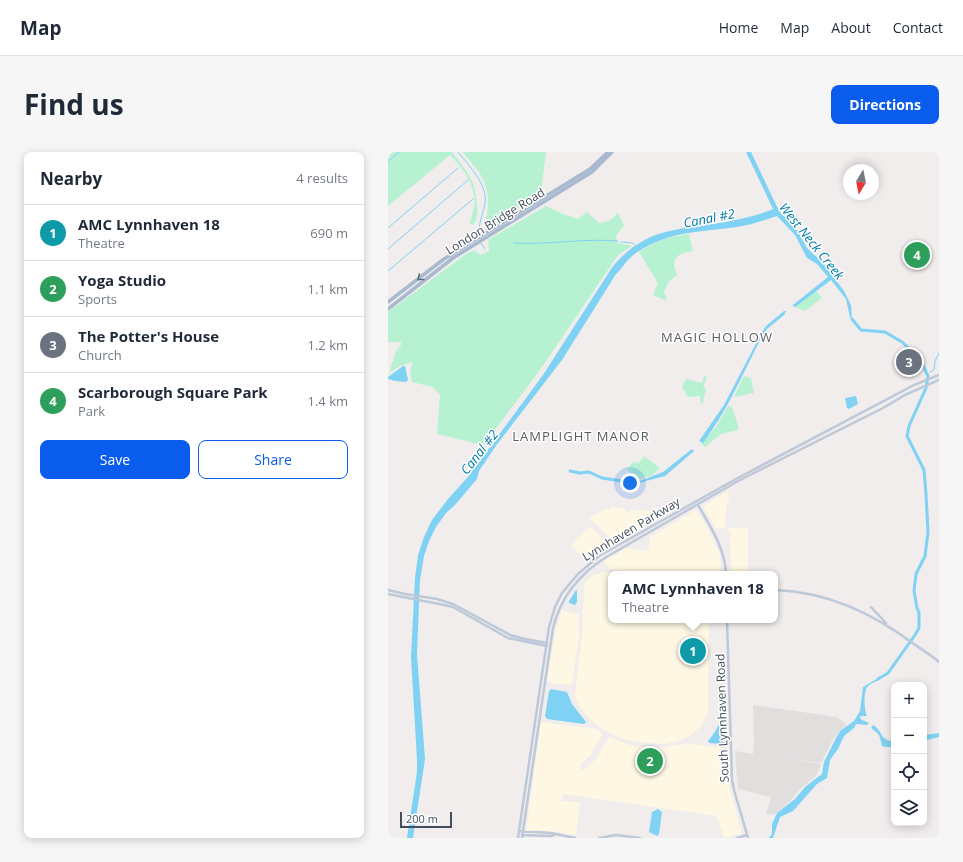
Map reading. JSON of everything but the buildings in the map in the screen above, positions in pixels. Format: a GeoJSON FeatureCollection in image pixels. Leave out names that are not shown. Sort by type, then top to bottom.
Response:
{"type":"FeatureCollection","features":[{"type":"Feature","properties":{"kind":"main road","name":"London Bridge Road"},"geometry":{"type":"LineString","coordinates":[[388,309],[453,258],[590,169],[608,152]]}},
{"type":"Feature","properties":{"kind":"main road","name":"London Bridge Road"},"geometry":{"type":"LineString","coordinates":[[388,302],[444,259],[592,172],[612,152]]}},
{"type":"Feature","properties":{"kind":"main road","name":"Lynnhaven Parkway"},"geometry":{"type":"LineString","coordinates":[[518,836],[553,615],[562,593],[578,574],[594,560],[742,475],[914,385],[939,375]]}},
{"type":"Feature","properties":{"kind":"main road","name":"Lynnhaven Parkway"},"geometry":{"type":"LineString","coordinates":[[522,837],[548,645],[559,609],[569,590],[587,570],[608,556],[738,481],[883,408],[902,396],[939,380]]}},
{"type":"Feature","properties":{"kind":"main road"},"geometry":{"type":"LineString","coordinates":[[902,396],[912,389],[914,385]]}},
{"type":"Feature","properties":{"kind":"main road"},"geometry":{"type":"LineString","coordinates":[[698,504],[721,547],[725,560],[726,571]]}},
{"type":"Feature","properties":{"kind":"main road"},"geometry":{"type":"LineString","coordinates":[[388,590],[453,607],[508,638],[548,645]]}},
{"type":"Feature","properties":{"kind":"main road"},"geometry":{"type":"LineString","coordinates":[[778,590],[810,594],[840,602],[866,613],[889,626],[939,662]]}},
{"type":"Feature","properties":{"kind":"main road"},"geometry":{"type":"LineString","coordinates":[[388,594],[437,598],[454,604],[510,635],[548,645]]}},
{"type":"Feature","properties":{"kind":"main road"},"geometry":{"type":"LineString","coordinates":[[871,607],[889,626]]}},
{"type":"Feature","properties":{"kind":"main road","name":"South Lynnhaven Road"},"geometry":{"type":"LineString","coordinates":[[727,623],[732,780],[748,837]]}},
{"type":"Feature","properties":{"kind":"main road"},"geometry":{"type":"LineString","coordinates":[[519,831],[552,833],[555,835],[576,838]]}},
{"type":"Feature","properties":{"kind":"main road"},"geometry":{"type":"LineString","coordinates":[[518,836],[555,835]]}},
{"type":"Feature","properties":{"kind":"main road"},"geometry":{"type":"LineString","coordinates":[[598,838],[616,835],[640,838]]}},
{"type":"Feature","properties":{"kind":"main road"},"geometry":{"type":"LineString","coordinates":[[737,838],[748,837]]}},
{"type":"Feature","properties":{"kind":"shaded area"},"geometry":{"type":"Polygon","coordinates":[[[728,491],[729,498],[726,510],[725,528],[716,529],[703,506],[728,491]]]}},
{"type":"Feature","properties":{"kind":"shaded area"},"geometry":{"type":"Polygon","coordinates":[[[611,507],[625,509],[627,513],[631,510],[654,511],[656,515],[661,512],[663,516],[625,537],[620,530],[624,537],[617,542],[589,518],[607,508],[609,511],[611,507]]]}},
{"type":"Feature","properties":{"kind":"shaded area"},"geometry":{"type":"Polygon","coordinates":[[[697,510],[720,554],[721,571],[624,571],[609,569],[604,561],[626,548],[648,551],[650,537],[697,510]]]}},
{"type":"Feature","properties":{"kind":"shaded area"},"geometry":{"type":"Polygon","coordinates":[[[591,526],[609,546],[609,548],[587,562],[571,545],[591,526]]]}},
{"type":"Feature","properties":{"kind":"shaded area"},"geometry":{"type":"Polygon","coordinates":[[[727,528],[748,528],[748,571],[731,571],[730,532],[727,528]]]}},
{"type":"Feature","properties":{"kind":"shaded area"},"geometry":{"type":"Polygon","coordinates":[[[604,572],[608,573],[608,623],[709,623],[708,711],[705,720],[690,736],[666,744],[653,744],[626,740],[601,728],[581,709],[575,695],[582,636],[584,587],[586,581],[592,576],[604,572]]]}},
{"type":"Feature","properties":{"kind":"shaded area"},"geometry":{"type":"Polygon","coordinates":[[[562,610],[579,615],[579,637],[572,684],[570,685],[550,683],[547,680],[556,628],[562,610]]]}},
{"type":"Feature","properties":{"kind":"shaded area"},"geometry":{"type":"Polygon","coordinates":[[[753,705],[837,717],[847,725],[840,730],[833,739],[821,763],[784,758],[821,764],[816,776],[801,788],[791,800],[774,815],[766,814],[771,797],[738,789],[735,751],[753,754],[753,705]]]}},
{"type":"Feature","properties":{"kind":"shaded area"},"geometry":{"type":"Polygon","coordinates":[[[541,722],[597,729],[603,734],[589,757],[580,764],[581,771],[589,766],[597,757],[609,737],[633,746],[650,748],[668,747],[687,743],[727,749],[728,782],[742,833],[724,838],[717,816],[563,794],[562,802],[580,803],[576,835],[526,830],[541,722]]]}},
{"type":"Feature","properties":{"kind":"green space"},"geometry":{"type":"Polygon","coordinates":[[[388,152],[452,152],[470,177],[473,184],[477,199],[477,215],[473,225],[470,223],[474,209],[473,189],[465,174],[450,155],[388,206],[388,159],[395,154],[388,158],[388,152]]]}},
{"type":"Feature","properties":{"kind":"green space"},"geometry":{"type":"Polygon","coordinates":[[[463,152],[546,152],[541,193],[487,228],[488,196],[486,188],[481,176],[463,152]]]}},
{"type":"Feature","properties":{"kind":"green space"},"geometry":{"type":"Polygon","coordinates":[[[546,206],[578,219],[587,212],[599,223],[609,221],[618,213],[624,225],[616,236],[617,243],[632,246],[618,255],[540,370],[485,443],[478,444],[437,434],[440,395],[433,387],[412,382],[410,371],[413,362],[400,366],[389,373],[396,351],[401,345],[401,342],[388,342],[388,312],[466,254],[474,250],[481,255],[489,251],[488,240],[546,206]]]}},
{"type":"Feature","properties":{"kind":"green space"},"geometry":{"type":"Polygon","coordinates":[[[689,234],[693,251],[683,253],[676,258],[674,265],[677,275],[669,281],[664,291],[667,301],[653,295],[658,283],[639,252],[661,239],[689,234]]]}},
{"type":"Feature","properties":{"kind":"green space"},"geometry":{"type":"Polygon","coordinates":[[[917,239],[926,245],[932,252],[916,269],[904,258],[917,239]]]}},
{"type":"Feature","properties":{"kind":"green space"},"geometry":{"type":"Polygon","coordinates":[[[816,291],[822,298],[805,311],[795,307],[816,291]]]}},
{"type":"Feature","properties":{"kind":"green space"},"geometry":{"type":"Polygon","coordinates":[[[704,376],[707,377],[703,387],[706,389],[703,403],[701,404],[700,396],[688,397],[682,387],[686,379],[702,383],[704,376]]]}},
{"type":"Feature","properties":{"kind":"green space"},"geometry":{"type":"Polygon","coordinates":[[[744,376],[751,378],[754,393],[734,397],[744,376]]]}},
{"type":"Feature","properties":{"kind":"green space"},"geometry":{"type":"Polygon","coordinates":[[[728,406],[732,407],[738,425],[738,430],[721,434],[705,447],[701,444],[716,427],[728,406]]]}},
{"type":"Feature","properties":{"kind":"green space"},"geometry":{"type":"Polygon","coordinates":[[[644,456],[660,468],[651,476],[630,481],[631,475],[627,468],[632,462],[639,463],[644,456]]]}},
{"type":"Feature","properties":{"kind":"water"},"geometry":{"type":"Polygon","coordinates":[[[746,152],[751,152],[779,211],[797,230],[807,248],[822,262],[844,291],[851,305],[852,319],[850,317],[846,299],[831,280],[795,307],[793,306],[828,277],[817,264],[807,258],[795,235],[777,216],[747,225],[672,237],[643,248],[626,262],[616,274],[562,360],[495,447],[479,471],[477,479],[446,513],[436,527],[429,541],[424,556],[420,580],[417,654],[425,759],[413,838],[407,838],[417,772],[411,657],[415,578],[418,555],[432,520],[467,478],[543,375],[613,266],[627,252],[643,241],[663,233],[677,229],[736,220],[773,209],[746,152]]]}},
{"type":"Feature","properties":{"kind":"water"},"geometry":{"type":"Polygon","coordinates":[[[786,311],[784,315],[767,329],[762,337],[764,339],[761,338],[734,392],[712,431],[703,443],[699,441],[724,405],[762,332],[766,326],[786,311]]]}},
{"type":"Feature","properties":{"kind":"water"},"geometry":{"type":"Polygon","coordinates":[[[405,366],[408,380],[406,382],[388,379],[388,377],[405,366]]]}},
{"type":"Feature","properties":{"kind":"water"},"geometry":{"type":"Polygon","coordinates":[[[856,396],[858,404],[849,409],[847,408],[845,398],[856,396]]]}},
{"type":"Feature","properties":{"kind":"water"},"geometry":{"type":"Polygon","coordinates":[[[692,449],[694,451],[665,476],[635,484],[663,472],[692,449]]]}},
{"type":"Feature","properties":{"kind":"water"},"geometry":{"type":"Polygon","coordinates":[[[576,590],[577,602],[575,605],[569,603],[569,601],[576,590]]]}},
{"type":"Feature","properties":{"kind":"water"},"geometry":{"type":"Polygon","coordinates":[[[882,677],[866,688],[865,692],[867,716],[861,716],[860,718],[869,723],[867,725],[856,724],[854,728],[844,736],[838,749],[830,760],[827,778],[817,784],[793,811],[780,817],[773,838],[769,838],[772,834],[772,824],[777,813],[795,799],[805,787],[822,774],[824,762],[840,731],[854,721],[860,711],[863,687],[882,677]]]}},
{"type":"Feature","properties":{"kind":"water"},"geometry":{"type":"Polygon","coordinates":[[[551,689],[567,692],[572,704],[586,722],[584,724],[547,719],[545,716],[549,691],[551,689]]]}},
{"type":"Feature","properties":{"kind":"water"},"geometry":{"type":"Polygon","coordinates":[[[723,715],[723,744],[709,743],[708,741],[717,729],[723,715]]]}},
{"type":"Feature","properties":{"kind":"water"},"geometry":{"type":"Polygon","coordinates":[[[873,725],[887,740],[891,741],[891,747],[882,746],[877,732],[871,728],[873,725]]]}},
{"type":"Feature","properties":{"kind":"water"},"geometry":{"type":"Polygon","coordinates":[[[939,733],[939,737],[927,740],[927,735],[939,733]]]}},
{"type":"Feature","properties":{"kind":"water"},"geometry":{"type":"Polygon","coordinates":[[[658,809],[662,812],[659,834],[657,836],[649,832],[652,812],[658,809]]]}},
{"type":"Feature","properties":{"kind":"waterway"},"geometry":{"type":"LineString","coordinates":[[388,161],[399,152]]}},
{"type":"Feature","properties":{"kind":"waterway"},"geometry":{"type":"LineString","coordinates":[[458,152],[477,176],[484,189],[485,204],[479,234]]}},
{"type":"Feature","properties":{"kind":"waterway"},"geometry":{"type":"LineString","coordinates":[[388,228],[458,168]]}},
{"type":"Feature","properties":{"kind":"waterway"},"geometry":{"type":"LineString","coordinates":[[388,249],[468,180]]}},
{"type":"Feature","properties":{"kind":"waterway"},"geometry":{"type":"LineString","coordinates":[[388,271],[473,199]]}},
{"type":"Feature","properties":{"kind":"waterway"},"geometry":{"type":"LineString","coordinates":[[514,243],[592,240],[618,241]]}},
{"type":"Feature","properties":{"kind":"waterway"},"geometry":{"type":"LineString","coordinates":[[621,242],[633,243],[635,245]]}},
{"type":"Feature","properties":{"kind":"waterway"},"geometry":{"type":"LineString","coordinates":[[481,243],[485,249]]}},
{"type":"Feature","properties":{"kind":"waterway"},"geometry":{"type":"LineString","coordinates":[[852,319],[861,330],[885,332],[902,342],[920,359],[928,376],[926,388],[909,426],[907,436],[924,470],[926,494],[928,532],[925,556],[916,574],[914,591],[919,613],[919,628],[888,673],[878,679]]}},
{"type":"Feature","properties":{"kind":"waterway"},"geometry":{"type":"LineString","coordinates":[[930,372],[934,370],[935,361],[939,353]]}},
{"type":"Feature","properties":{"kind":"waterway"},"geometry":{"type":"LineString","coordinates":[[570,471],[580,473],[589,472],[602,478],[635,483],[638,482]]}},
{"type":"Feature","properties":{"kind":"place","name":"Scarborough Square Park"},"geometry":{"type":"Point","coordinates":[917,255]}},
{"type":"Feature","properties":{"kind":"place","name":"The Potter's House"},"geometry":{"type":"Point","coordinates":[909,362]}},
{"type":"Feature","properties":{"kind":"place","name":"AMC Lynnhaven 18"},"geometry":{"type":"Point","coordinates":[693,651]}},
{"type":"Feature","properties":{"kind":"place","name":"Yoga Studio"},"geometry":{"type":"Point","coordinates":[650,761]}},
{"type":"Feature","properties":{"kind":"district","name":"MAGIC HOLLOW"},"geometry":{"type":"Point","coordinates":[717,337]}},
{"type":"Feature","properties":{"kind":"district","name":"LAMPLIGHT MANOR"},"geometry":{"type":"Point","coordinates":[581,436]}},
{"type":"Feature","properties":{"kind":"water label","name":"Canal #2"},"geometry":{"type":"Point","coordinates":[709,218]}},
{"type":"Feature","properties":{"kind":"water label","name":"West Neck Creek"},"geometry":{"type":"Point","coordinates":[812,241]}},
{"type":"Feature","properties":{"kind":"water label","name":"Canal #2"},"geometry":{"type":"Point","coordinates":[479,452]}}]}
